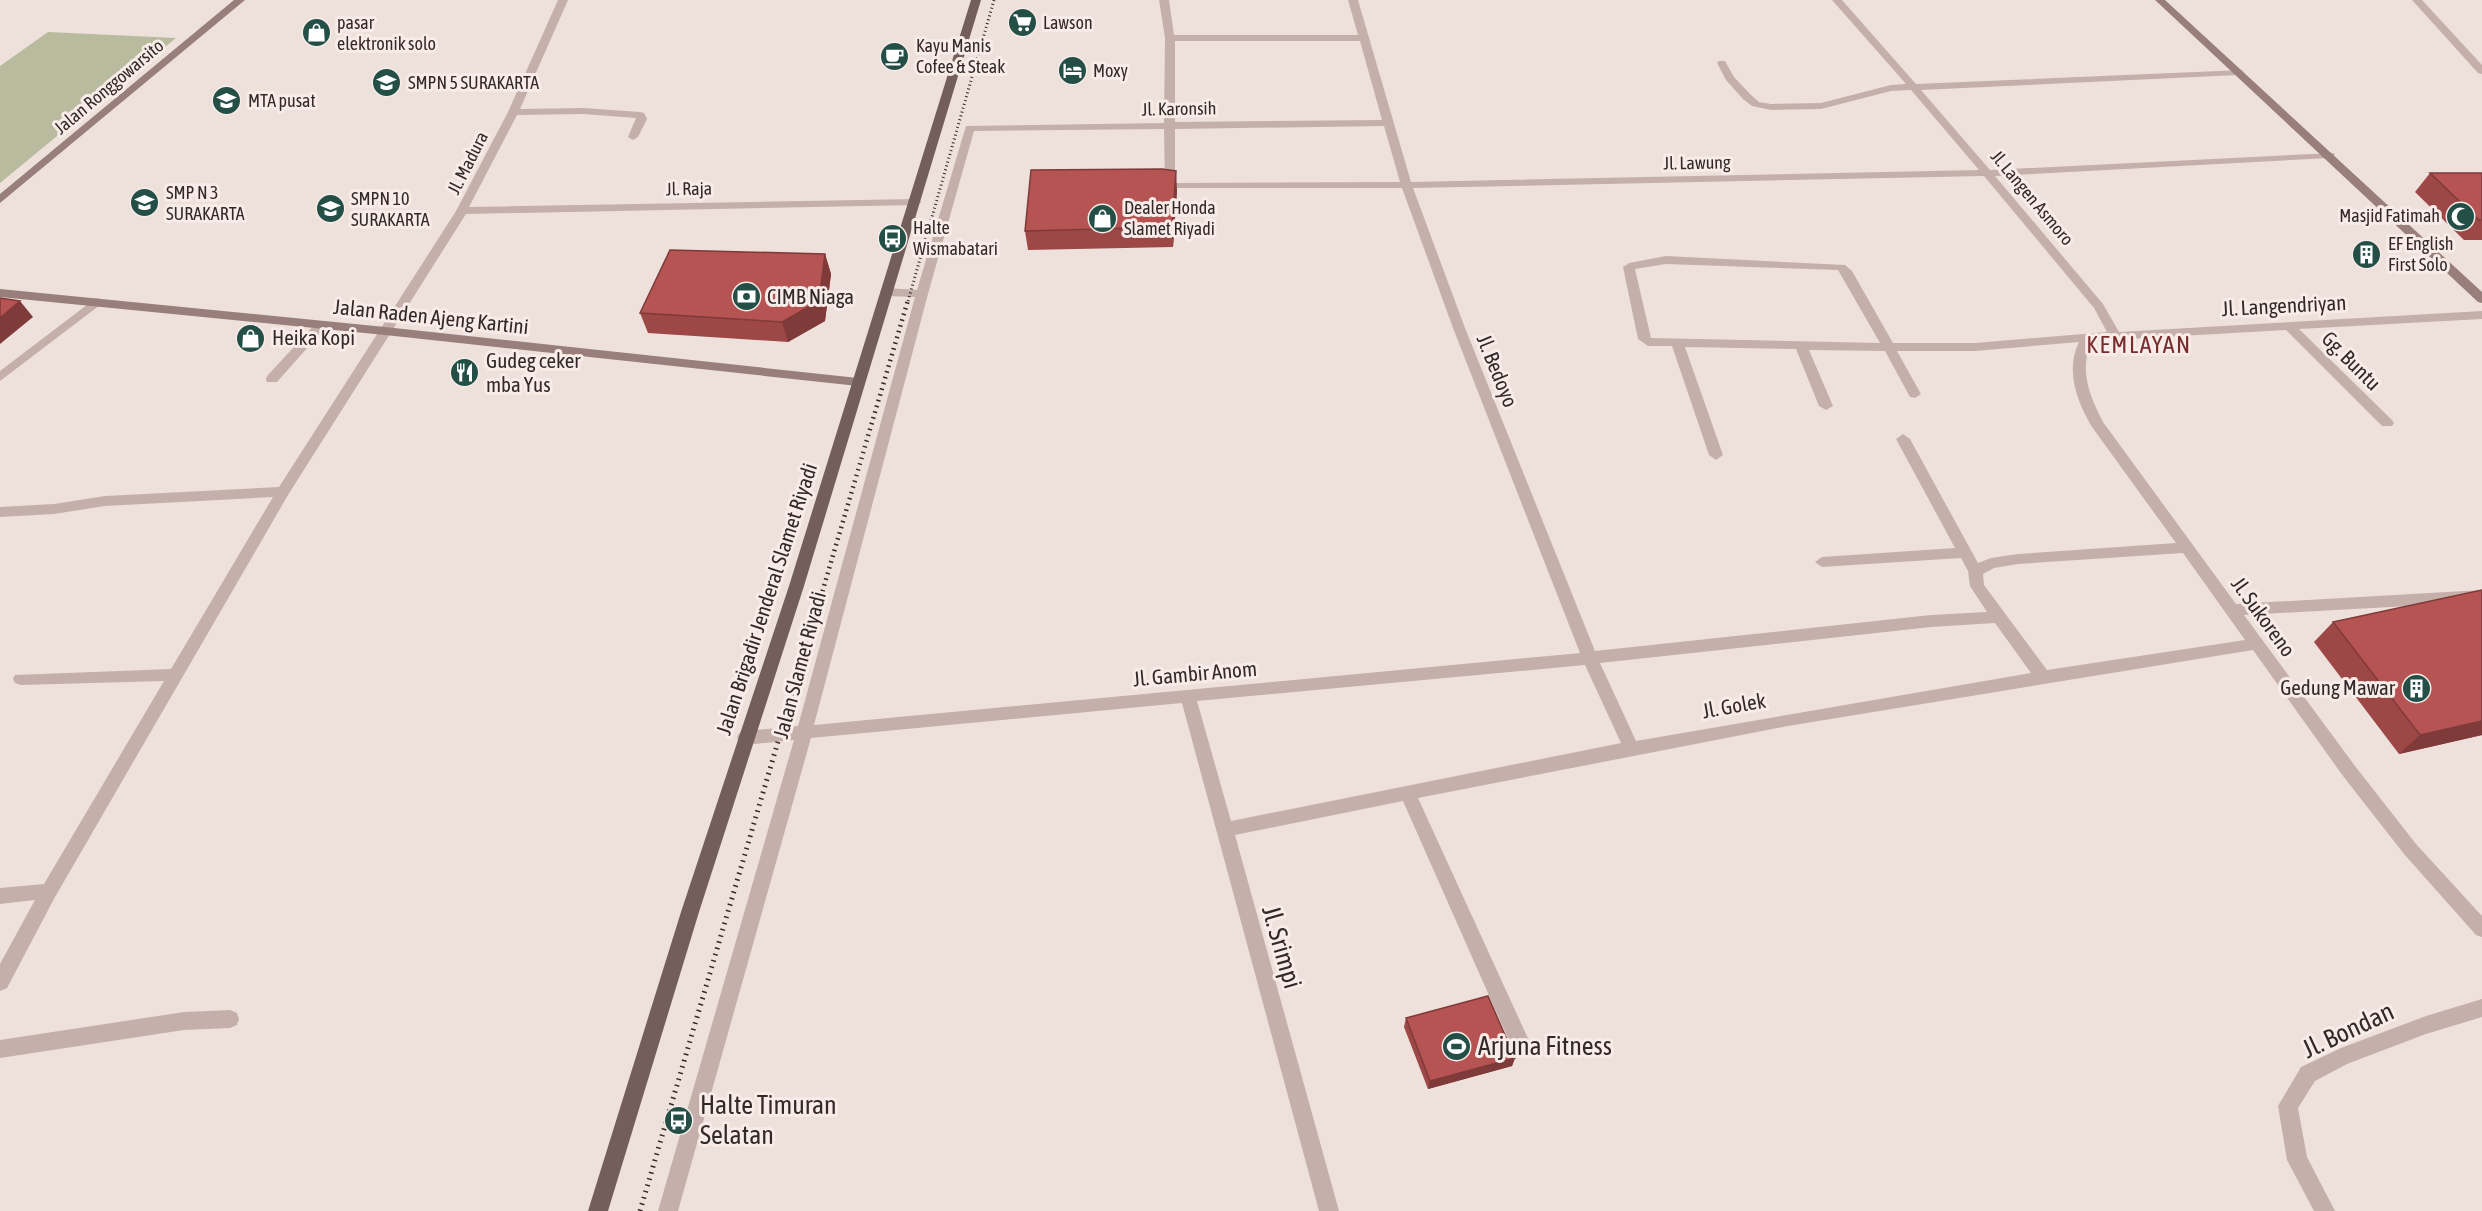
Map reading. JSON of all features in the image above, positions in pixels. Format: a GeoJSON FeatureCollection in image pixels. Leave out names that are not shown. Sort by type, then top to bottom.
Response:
{"type":"FeatureCollection","features":[{"type":"Feature","properties":{"kind":"main road","name":"Jalan Ronggowarsito"},"geometry":{"type":"LineString","coordinates":[[0,200],[240,0]]}},
{"type":"Feature","properties":{"kind":"main road","name":"Jalan Brigadir Jenderal Slamet Riyadi"},"geometry":{"type":"LineString","coordinates":[[598,1211],[653,1026],[745,738],[788,613],[858,382],[916,202],[976,0]]}},
{"type":"Feature","properties":{"kind":"main road"},"geometry":{"type":"LineString","coordinates":[[2160,0],[2330,155],[2482,299]]}},
{"type":"Feature","properties":{"kind":"main road","name":"Jalan Raden Ajeng Kartini"},"geometry":{"type":"LineString","coordinates":[[0,293],[385,331],[858,382]]}},
{"type":"Feature","properties":{"kind":"street","name":"Jl. Madura"},"geometry":{"type":"LineString","coordinates":[[0,982],[49,891],[283,492],[462,211],[513,112],[563,0]]}},
{"type":"Feature","properties":{"kind":"street"},"geometry":{"type":"LineString","coordinates":[[1164,0],[1170,38],[1169,126]]}},
{"type":"Feature","properties":{"kind":"street","name":"Jl. Bedoyo"},"geometry":{"type":"LineString","coordinates":[[1353,0],[1406,185],[1459,328],[1590,658],[1631,748]]}},
{"type":"Feature","properties":{"kind":"street","name":"Jl. Langen Asmoro"},"geometry":{"type":"LineString","coordinates":[[1837,0],[1988,173],[2099,307],[2115,336]]}},
{"type":"Feature","properties":{"kind":"street"},"geometry":{"type":"LineString","coordinates":[[2417,0],[2482,71]]}},
{"type":"Feature","properties":{"kind":"street"},"geometry":{"type":"LineString","coordinates":[[1170,38],[1363,38]]}},
{"type":"Feature","properties":{"kind":"street"},"geometry":{"type":"LineString","coordinates":[[1722,63],[1730,78],[1747,97],[1756,104],[1771,107],[1821,106],[1891,88],[2238,72]]}},
{"type":"Feature","properties":{"kind":"street"},"geometry":{"type":"LineString","coordinates":[[513,112],[583,111],[640,115],[642,119],[633,137]]}},
{"type":"Feature","properties":{"kind":"street","name":"Jl. Karonsih"},"geometry":{"type":"LineString","coordinates":[[970,129],[1389,123]]}},
{"type":"Feature","properties":{"kind":"street","name":"Jl. Lawung"},"geometry":{"type":"LineString","coordinates":[[1169,126],[1169,186],[1406,185],[1988,173],[2330,155]]}},
{"type":"Feature","properties":{"kind":"street","name":"Jalan Slamet Riyadi"},"geometry":{"type":"LineString","coordinates":[[668,1211],[804,733],[922,294],[970,129]]}},
{"type":"Feature","properties":{"kind":"street","name":"Jl. Raja"},"geometry":{"type":"LineString","coordinates":[[462,211],[916,202]]}},
{"type":"Feature","properties":{"kind":"street","name":"Jl. Langendriyan"},"geometry":{"type":"LineString","coordinates":[[1888,347],[1846,270],[1841,267],[1666,260],[1629,267],[1644,339],[1648,342],[1888,347],[1975,347],[2088,337],[2482,315]]}},
{"type":"Feature","properties":{"kind":"street"},"geometry":{"type":"LineString","coordinates":[[887,292],[922,294]]}},
{"type":"Feature","properties":{"kind":"street"},"geometry":{"type":"LineString","coordinates":[[0,377],[96,302]]}},
{"type":"Feature","properties":{"kind":"street"},"geometry":{"type":"LineString","coordinates":[[272,379],[321,325]]}},
{"type":"Feature","properties":{"kind":"street","name":"Gg. Buntu"},"geometry":{"type":"LineString","coordinates":[[2289,326],[2386,423]]}},
{"type":"Feature","properties":{"kind":"street","name":"Jl. Sukoreno"},"geometry":{"type":"LineString","coordinates":[[2088,337],[2080,356],[2078,372],[2083,397],[2097,424],[2349,771],[2396,832],[2482,929]]}},
{"type":"Feature","properties":{"kind":"street"},"geometry":{"type":"LineString","coordinates":[[1677,342],[1716,455]]}},
{"type":"Feature","properties":{"kind":"street"},"geometry":{"type":"LineString","coordinates":[[1800,344],[1826,406]]}},
{"type":"Feature","properties":{"kind":"street"},"geometry":{"type":"LineString","coordinates":[[1888,347],[1915,394]]}},
{"type":"Feature","properties":{"kind":"street"},"geometry":{"type":"LineString","coordinates":[[1903,439],[1975,571],[1977,586],[2043,677]]}},
{"type":"Feature","properties":{"kind":"street"},"geometry":{"type":"LineString","coordinates":[[0,512],[54,509],[105,501],[283,492]]}},
{"type":"Feature","properties":{"kind":"street"},"geometry":{"type":"LineString","coordinates":[[1975,571],[1991,562],[2000,561],[2186,548]]}},
{"type":"Feature","properties":{"kind":"street"},"geometry":{"type":"LineString","coordinates":[[1822,562],[1964,553]]}},
{"type":"Feature","properties":{"kind":"street"},"geometry":{"type":"LineString","coordinates":[[2232,610],[2482,596]]}},
{"type":"Feature","properties":{"kind":"street","name":"Jl. Gambir Anom"},"geometry":{"type":"LineString","coordinates":[[745,738],[1590,658],[1931,621],[1999,617]]}},
{"type":"Feature","properties":{"kind":"street","name":"Jl. Golek"},"geometry":{"type":"LineString","coordinates":[[1223,830],[1631,748],[2043,677],[2256,644]]}},
{"type":"Feature","properties":{"kind":"street"},"geometry":{"type":"LineString","coordinates":[[21,679],[176,675]]}},
{"type":"Feature","properties":{"kind":"street","name":"Jl. Srimpi"},"geometry":{"type":"LineString","coordinates":[[1188,696],[1329,1211]]}},
{"type":"Feature","properties":{"kind":"street"},"geometry":{"type":"LineString","coordinates":[[1408,794],[1521,1045]]}},
{"type":"Feature","properties":{"kind":"street"},"geometry":{"type":"LineString","coordinates":[[0,896],[49,891]]}},
{"type":"Feature","properties":{"kind":"street","name":"Jl. Bondan"},"geometry":{"type":"LineString","coordinates":[[2325,1211],[2297,1160],[2288,1106],[2307,1074],[2341,1057],[2482,1008]]}},
{"type":"Feature","properties":{"kind":"street"},"geometry":{"type":"LineString","coordinates":[[0,1049],[184,1021],[230,1019]]}},
{"type":"Feature","properties":{"kind":"green space"},"geometry":{"type":"Polygon","coordinates":[[[48,32],[176,38],[0,183],[0,66],[48,32]]]}},
{"type":"Feature","properties":{"kind":"building","name":"Dealer Honda Slamet Riyadi"},"geometry":{"type":"Polygon","coordinates":[[[1162,169],[1176,171],[1172,227],[1025,231],[1031,170],[1162,169]]]}},
{"type":"Feature","properties":{"kind":"building"},"geometry":{"type":"Polygon","coordinates":[[[2430,173],[2482,173],[2482,220],[2479,220],[2430,173]]]}},
{"type":"Feature","properties":{"kind":"building","name":"CIMB Niaga"},"geometry":{"type":"Polygon","coordinates":[[[670,250],[825,254],[819,301],[782,322],[640,313],[670,250]]]}},
{"type":"Feature","properties":{"kind":"building"},"geometry":{"type":"Polygon","coordinates":[[[0,298],[20,301],[0,318],[0,298]]]}},
{"type":"Feature","properties":{"kind":"building","name":"Gedung Mawar"},"geometry":{"type":"Polygon","coordinates":[[[2482,590],[2482,721],[2420,735],[2333,622],[2482,590]]]}},
{"type":"Feature","properties":{"kind":"building","name":"Arjuna Fitness"},"geometry":{"type":"Polygon","coordinates":[[[1488,996],[1515,1058],[1430,1081],[1406,1018],[1488,996]]]}},
{"type":"Feature","properties":{"kind":"railway"},"geometry":{"type":"LineString","coordinates":[[908,301],[994,0]]}},
{"type":"Feature","properties":{"kind":"railway"},"geometry":{"type":"LineString","coordinates":[[792,695],[908,300]]}},
{"type":"Feature","properties":{"kind":"railway"},"geometry":{"type":"LineString","coordinates":[[640,1211],[792,694]]}},
{"type":"Feature","properties":{"kind":"place","name":"Lawson"},"geometry":{"type":"Point","coordinates":[1022,23]}},
{"type":"Feature","properties":{"kind":"place","name":"pasar elektronik solo"},"geometry":{"type":"Point","coordinates":[316,33]}},
{"type":"Feature","properties":{"kind":"place","name":"Kayu Manis Cofee & Steak"},"geometry":{"type":"Point","coordinates":[895,56]}},
{"type":"Feature","properties":{"kind":"place","name":"Moxy"},"geometry":{"type":"Point","coordinates":[1072,71]}},
{"type":"Feature","properties":{"kind":"place","name":"SMPN 5 SURAKARTA"},"geometry":{"type":"Point","coordinates":[387,83]}},
{"type":"Feature","properties":{"kind":"place","name":"MTA pusat"},"geometry":{"type":"Point","coordinates":[227,101]}},
{"type":"Feature","properties":{"kind":"place","name":"SMP N 3 SURAKARTA"},"geometry":{"type":"Point","coordinates":[145,203]}},
{"type":"Feature","properties":{"kind":"place","name":"SMPN 10 SURAKARTA"},"geometry":{"type":"Point","coordinates":[330,209]}},
{"type":"Feature","properties":{"kind":"place","name":"Masjid Fatimah"},"geometry":{"type":"Point","coordinates":[2461,216]}},
{"type":"Feature","properties":{"kind":"place","name":"Dealer Honda Slamet Riyadi"},"geometry":{"type":"Point","coordinates":[1103,218]}},
{"type":"Feature","properties":{"kind":"place","name":"Halte Wismabatari"},"geometry":{"type":"Point","coordinates":[892,238]}},
{"type":"Feature","properties":{"kind":"place","name":"EF English First Solo"},"geometry":{"type":"Point","coordinates":[2367,254]}},
{"type":"Feature","properties":{"kind":"place","name":"CIMB Niaga"},"geometry":{"type":"Point","coordinates":[746,297]}},
{"type":"Feature","properties":{"kind":"place","name":"Heika Kopi"},"geometry":{"type":"Point","coordinates":[251,338]}},
{"type":"Feature","properties":{"kind":"place","name":"Gudeg ceker mba Yus"},"geometry":{"type":"Point","coordinates":[465,373]}},
{"type":"Feature","properties":{"kind":"place","name":"Gedung Mawar"},"geometry":{"type":"Point","coordinates":[2416,688]}},
{"type":"Feature","properties":{"kind":"place","name":"Arjuna Fitness"},"geometry":{"type":"Point","coordinates":[1457,1046]}},
{"type":"Feature","properties":{"kind":"place","name":"Halte Timuran Selatan"},"geometry":{"type":"Point","coordinates":[679,1120]}},
{"type":"Feature","properties":{"kind":"district","name":"KEMLAYAN"},"geometry":{"type":"Point","coordinates":[2139,345]}}]}
